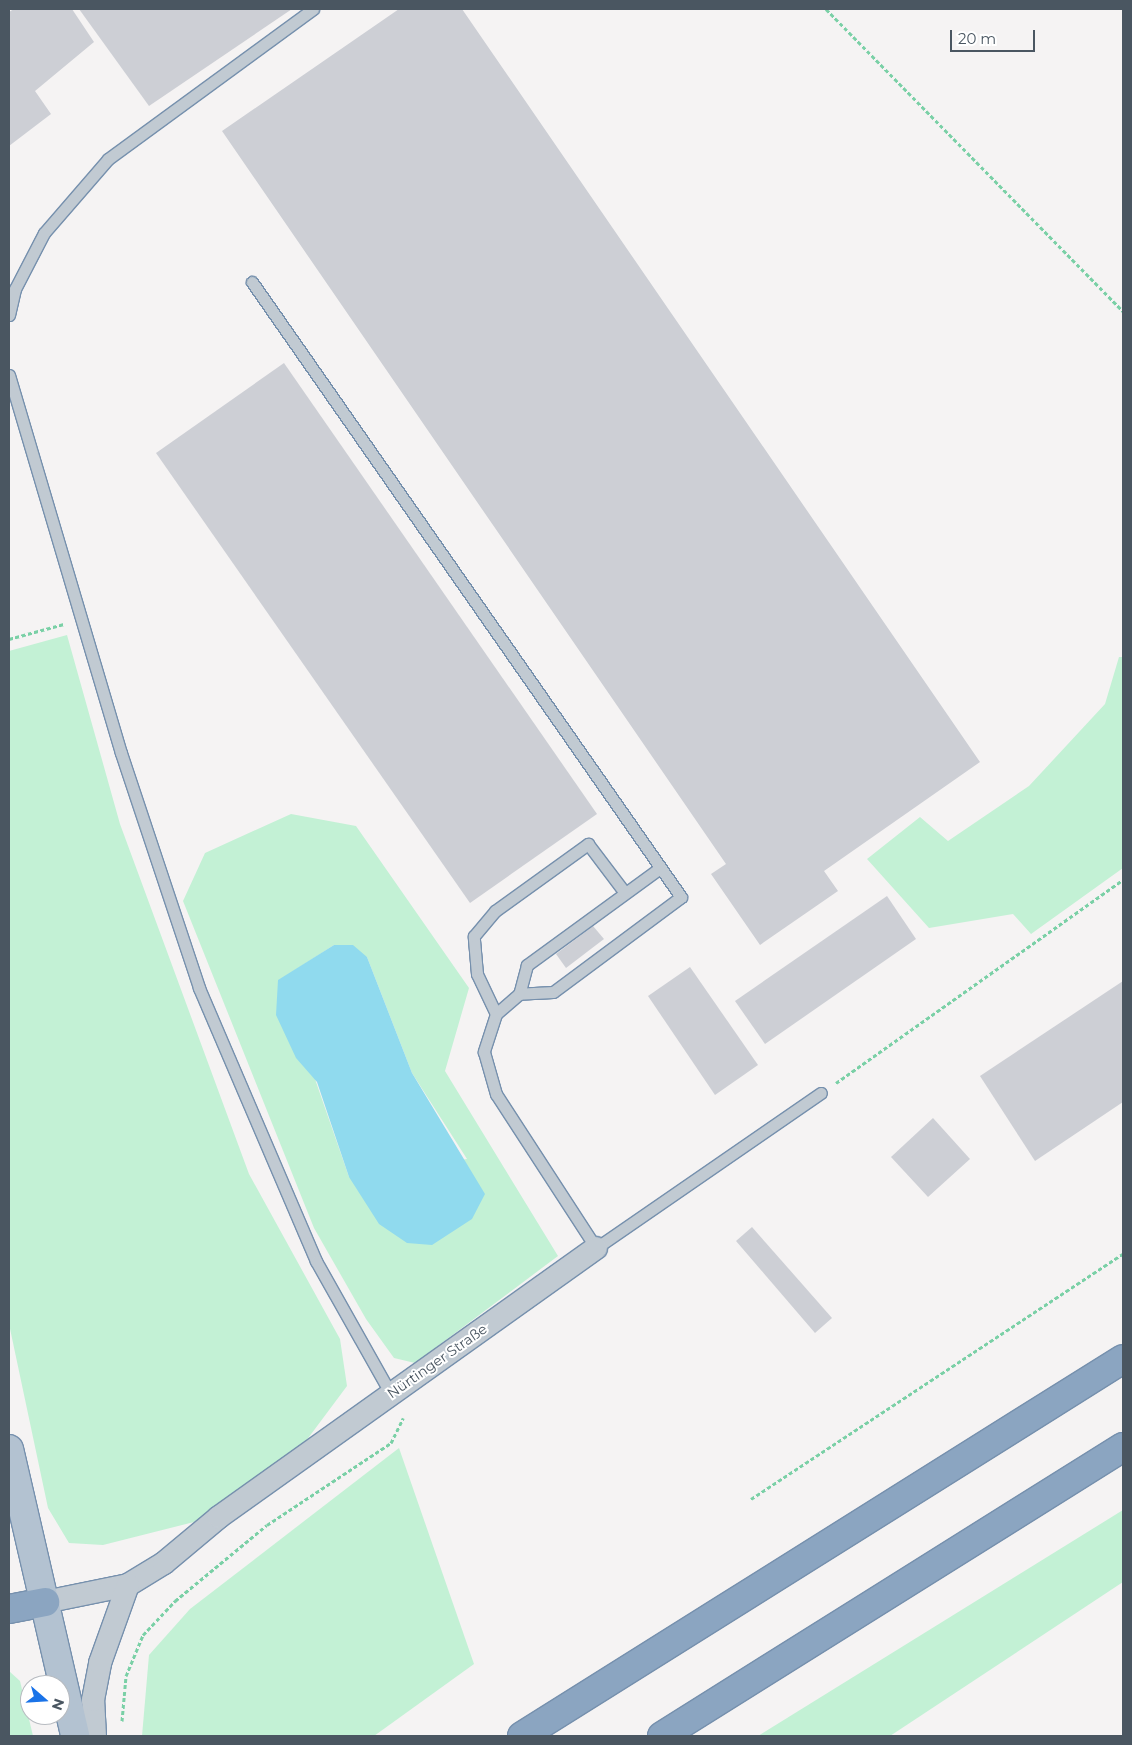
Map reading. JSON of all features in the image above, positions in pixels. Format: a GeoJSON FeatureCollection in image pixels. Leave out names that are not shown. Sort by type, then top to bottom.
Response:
{"type":"FeatureCollection","features":[{"type":"Feature","properties":{"kind":"highway"},"geometry":{"type":"LineString","coordinates":[[522,1736],[1123,1359]]}},
{"type":"Feature","properties":{"kind":"highway"},"geometry":{"type":"LineString","coordinates":[[662,1736],[1123,1447]]}},
{"type":"Feature","properties":{"kind":"highway"},"geometry":{"type":"LineString","coordinates":[[9,1608],[45,1602]]}},
{"type":"Feature","properties":{"kind":"main road"},"geometry":{"type":"LineString","coordinates":[[9,1450],[75,1736]]}},
{"type":"Feature","properties":{"kind":"street","name":"Nürtinger Straße"},"geometry":{"type":"LineString","coordinates":[[45,1602],[128,1585],[596,1248]]}},
{"type":"Feature","properties":{"kind":"street"},"geometry":{"type":"LineString","coordinates":[[95,1736],[93,1700],[100,1663],[128,1585]]}},
{"type":"Feature","properties":{"kind":"lane"},"geometry":{"type":"LineString","coordinates":[[9,315],[15,289],[44,233],[108,159],[313,9]]}},
{"type":"Feature","properties":{"kind":"lane"},"geometry":{"type":"LineString","coordinates":[[252,282],[681,897],[553,992],[519,994]]}},
{"type":"Feature","properties":{"kind":"lane"},"geometry":{"type":"LineString","coordinates":[[9,375],[82,619],[199,988],[316,1261],[391,1394]]}},
{"type":"Feature","properties":{"kind":"lane"},"geometry":{"type":"LineString","coordinates":[[496,1014],[477,974],[474,936],[495,911],[588,844],[625,893]]}},
{"type":"Feature","properties":{"kind":"lane"},"geometry":{"type":"LineString","coordinates":[[596,1248],[496,1094],[484,1052],[496,1014],[519,994],[526,965],[660,868]]}},
{"type":"Feature","properties":{"kind":"lane","name":"Nürtinger Straße"},"geometry":{"type":"LineString","coordinates":[[596,1248],[821,1093]]}},
{"type":"Feature","properties":{"kind":"path"},"geometry":{"type":"LineString","coordinates":[[826,9],[1123,311]]}},
{"type":"Feature","properties":{"kind":"path"},"geometry":{"type":"LineString","coordinates":[[9,639],[82,619]]}},
{"type":"Feature","properties":{"kind":"path"},"geometry":{"type":"LineString","coordinates":[[821,1093],[1123,880]]}},
{"type":"Feature","properties":{"kind":"path"},"geometry":{"type":"LineString","coordinates":[[750,1499],[1123,1254]]}},
{"type":"Feature","properties":{"kind":"path"},"geometry":{"type":"LineString","coordinates":[[121,1728],[126,1676],[143,1635],[175,1601],[267,1525],[391,1443],[403,1418],[391,1394]]}},
{"type":"Feature","properties":{"kind":"green space"},"geometry":{"type":"Polygon","coordinates":[[[67,635],[120,824],[249,1174],[340,1339],[347,1386],[297,1453],[194,1522],[103,1545],[69,1543],[48,1508],[9,1324],[9,651],[67,635]]]}},
{"type":"Feature","properties":{"kind":"green space"},"geometry":{"type":"Polygon","coordinates":[[[1119,657],[1123,657],[1123,868],[1031,934],[1013,914],[929,928],[867,859],[920,817],[948,841],[1029,786],[1105,704],[1119,657]]]}},
{"type":"Feature","properties":{"kind":"green space"},"geometry":{"type":"Polygon","coordinates":[[[291,814],[356,826],[469,988],[445,1071],[558,1256],[415,1363],[394,1358],[366,1319],[314,1228],[183,901],[205,853],[291,814]],[[334,945],[292,972],[316,1082],[349,1177],[467,1159],[412,1073],[367,957],[334,945]]]}},
{"type":"Feature","properties":{"kind":"green space"},"geometry":{"type":"Polygon","coordinates":[[[399,1448],[474,1664],[374,1736],[142,1736],[149,1655],[190,1609],[399,1448]]]}},
{"type":"Feature","properties":{"kind":"green space"},"geometry":{"type":"Polygon","coordinates":[[[1123,1510],[1123,1582],[890,1736],[758,1736],[1123,1510]]]}},
{"type":"Feature","properties":{"kind":"green space"},"geometry":{"type":"Polygon","coordinates":[[[9,1671],[20,1681],[20,1725],[30,1725],[33,1736],[9,1736],[9,1671]]]}},
{"type":"Feature","properties":{"kind":"water"},"geometry":{"type":"Polygon","coordinates":[[[334,945],[353,945],[367,957],[412,1073],[485,1194],[472,1219],[432,1245],[407,1243],[379,1224],[349,1177],[317,1082],[296,1058],[276,1015],[278,980],[334,945]]]}},
{"type":"Feature","properties":{"kind":"building"},"geometry":{"type":"Polygon","coordinates":[[[14,9],[72,9],[94,42],[35,91],[51,114],[9,146],[9,12],[14,9]]]}},
{"type":"Feature","properties":{"kind":"building"},"geometry":{"type":"Polygon","coordinates":[[[79,9],[292,9],[149,106],[79,9]]]}},
{"type":"Feature","properties":{"kind":"building"},"geometry":{"type":"Polygon","coordinates":[[[399,9],[462,9],[980,762],[824,871],[838,891],[760,945],[711,874],[726,864],[222,131],[399,9]]]}},
{"type":"Feature","properties":{"kind":"building"},"geometry":{"type":"Polygon","coordinates":[[[284,363],[597,814],[470,903],[156,453],[284,363]]]}},
{"type":"Feature","properties":{"kind":"building"},"geometry":{"type":"Polygon","coordinates":[[[887,896],[916,939],[765,1044],[735,1001],[887,896]]]}},
{"type":"Feature","properties":{"kind":"building"},"geometry":{"type":"Polygon","coordinates":[[[593,926],[604,939],[566,968],[556,954],[593,926]]]}},
{"type":"Feature","properties":{"kind":"building"},"geometry":{"type":"Polygon","coordinates":[[[690,967],[758,1065],[715,1095],[648,996],[690,967]]]}},
{"type":"Feature","properties":{"kind":"building"},"geometry":{"type":"Polygon","coordinates":[[[1123,981],[1123,1102],[1035,1161],[980,1076],[1123,981]]]}},
{"type":"Feature","properties":{"kind":"building"},"geometry":{"type":"Polygon","coordinates":[[[933,1118],[970,1159],[928,1197],[891,1157],[933,1118]]]}},
{"type":"Feature","properties":{"kind":"building"},"geometry":{"type":"Polygon","coordinates":[[[752,1227],[832,1318],[815,1333],[736,1241],[752,1227]]]}}]}
